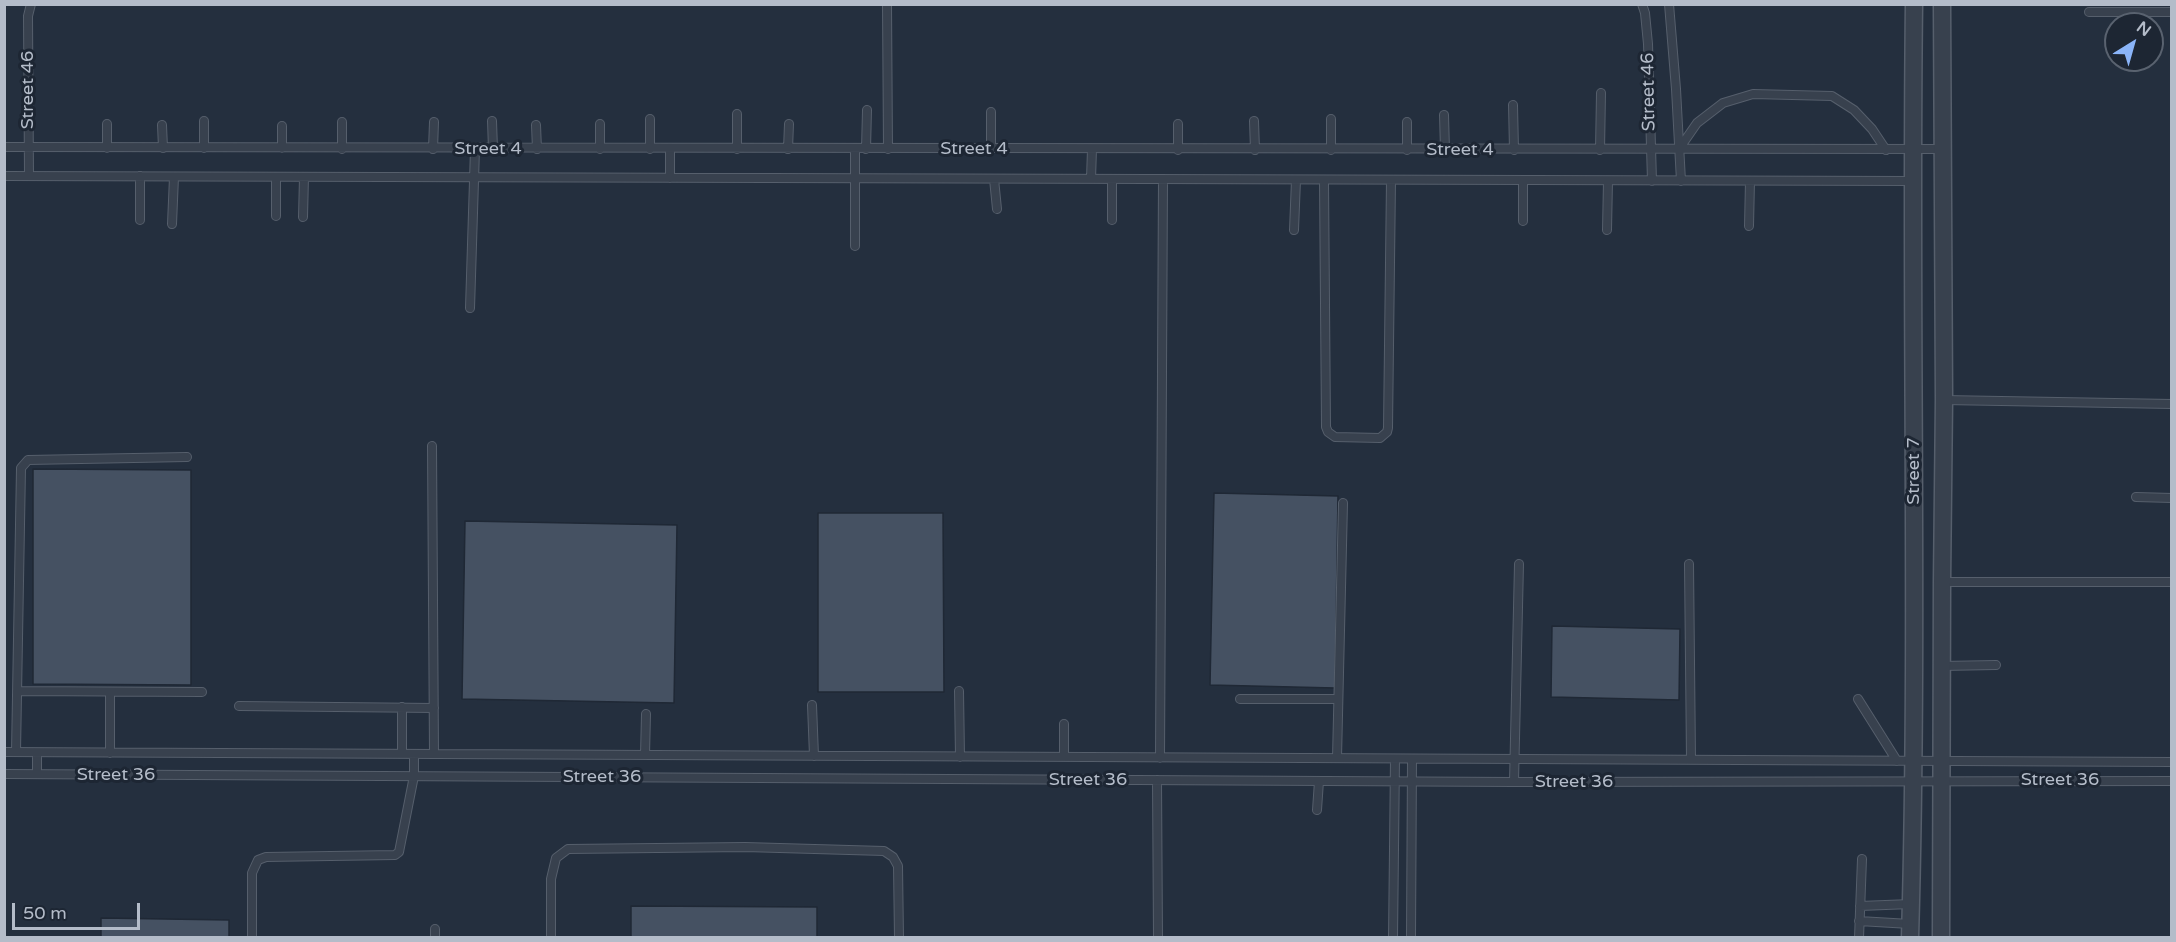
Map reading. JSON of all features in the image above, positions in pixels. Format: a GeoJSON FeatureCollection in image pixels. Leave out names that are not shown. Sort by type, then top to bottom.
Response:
{"type":"FeatureCollection","features":[{"type":"Feature","properties":{"kind":"street","name":"Street 7"},"geometry":{"type":"LineString","coordinates":[[1910,931],[1915,761],[1912,151],[1914,4]]}},
{"type":"Feature","properties":{"kind":"street","name":"Street 7"},"geometry":{"type":"LineString","coordinates":[[1941,938],[1944,400],[1942,4]]}},
{"type":"Feature","properties":{"kind":"lane","name":"Street 46"},"geometry":{"type":"LineString","coordinates":[[29,176],[28,16],[31,4]]}},
{"type":"Feature","properties":{"kind":"lane"},"geometry":{"type":"LineString","coordinates":[[888,4],[888,149]]}},
{"type":"Feature","properties":{"kind":"lane","name":"Street 46"},"geometry":{"type":"LineString","coordinates":[[1642,4],[1648,44],[1652,181]]}},
{"type":"Feature","properties":{"kind":"lane","name":"Street 46"},"geometry":{"type":"LineString","coordinates":[[1669,4],[1681,181]]}},
{"type":"Feature","properties":{"kind":"lane"},"geometry":{"type":"LineString","coordinates":[[2089,12],[2172,12]]}},
{"type":"Feature","properties":{"kind":"lane"},"geometry":{"type":"LineString","coordinates":[[1600,150],[1601,93]]}},
{"type":"Feature","properties":{"kind":"lane"},"geometry":{"type":"LineString","coordinates":[[1679,149],[1697,123],[1714,110],[1723,104],[1753,94],[1832,96],[1860,116],[1886,150]]}},
{"type":"Feature","properties":{"kind":"lane"},"geometry":{"type":"LineString","coordinates":[[1513,105],[1514,150]]}},
{"type":"Feature","properties":{"kind":"lane"},"geometry":{"type":"LineString","coordinates":[[866,149],[867,110]]}},
{"type":"Feature","properties":{"kind":"lane"},"geometry":{"type":"LineString","coordinates":[[991,112],[991,149]]}},
{"type":"Feature","properties":{"kind":"lane"},"geometry":{"type":"LineString","coordinates":[[737,114],[737,149]]}},
{"type":"Feature","properties":{"kind":"lane"},"geometry":{"type":"LineString","coordinates":[[1444,115],[1445,150]]}},
{"type":"Feature","properties":{"kind":"lane"},"geometry":{"type":"LineString","coordinates":[[650,119],[650,149]]}},
{"type":"Feature","properties":{"kind":"lane"},"geometry":{"type":"LineString","coordinates":[[1331,119],[1331,150]]}},
{"type":"Feature","properties":{"kind":"lane"},"geometry":{"type":"LineString","coordinates":[[204,121],[204,148]]}},
{"type":"Feature","properties":{"kind":"lane"},"geometry":{"type":"LineString","coordinates":[[492,121],[493,149]]}},
{"type":"Feature","properties":{"kind":"lane"},"geometry":{"type":"LineString","coordinates":[[1254,121],[1255,150]]}},
{"type":"Feature","properties":{"kind":"lane"},"geometry":{"type":"LineString","coordinates":[[342,122],[342,148]]}},
{"type":"Feature","properties":{"kind":"lane"},"geometry":{"type":"LineString","coordinates":[[433,148],[434,122]]}},
{"type":"Feature","properties":{"kind":"lane"},"geometry":{"type":"LineString","coordinates":[[1407,122],[1407,150]]}},
{"type":"Feature","properties":{"kind":"lane"},"geometry":{"type":"LineString","coordinates":[[107,124],[107,148]]}},
{"type":"Feature","properties":{"kind":"lane"},"geometry":{"type":"LineString","coordinates":[[600,124],[600,149]]}},
{"type":"Feature","properties":{"kind":"lane"},"geometry":{"type":"LineString","coordinates":[[788,149],[789,124]]}},
{"type":"Feature","properties":{"kind":"lane"},"geometry":{"type":"LineString","coordinates":[[1178,124],[1178,150]]}},
{"type":"Feature","properties":{"kind":"lane"},"geometry":{"type":"LineString","coordinates":[[162,125],[163,148]]}},
{"type":"Feature","properties":{"kind":"lane"},"geometry":{"type":"LineString","coordinates":[[536,125],[537,149]]}},
{"type":"Feature","properties":{"kind":"lane"},"geometry":{"type":"LineString","coordinates":[[282,126],[282,148]]}},
{"type":"Feature","properties":{"kind":"lane","name":"Street 4"},"geometry":{"type":"LineString","coordinates":[[4,147],[1912,151],[1943,149]]}},
{"type":"Feature","properties":{"kind":"lane"},"geometry":{"type":"LineString","coordinates":[[470,308],[475,149]]}},
{"type":"Feature","properties":{"kind":"lane"},"geometry":{"type":"LineString","coordinates":[[670,149],[670,178]]}},
{"type":"Feature","properties":{"kind":"lane"},"geometry":{"type":"LineString","coordinates":[[855,149],[855,246]]}},
{"type":"Feature","properties":{"kind":"lane"},"geometry":{"type":"LineString","coordinates":[[1091,179],[1092,149]]}},
{"type":"Feature","properties":{"kind":"lane","name":"Street 4"},"geometry":{"type":"LineString","coordinates":[[4,176],[1913,181]]}},
{"type":"Feature","properties":{"kind":"lane"},"geometry":{"type":"LineString","coordinates":[[140,176],[140,220]]}},
{"type":"Feature","properties":{"kind":"lane"},"geometry":{"type":"LineString","coordinates":[[172,224],[174,177]]}},
{"type":"Feature","properties":{"kind":"lane"},"geometry":{"type":"LineString","coordinates":[[276,177],[276,216]]}},
{"type":"Feature","properties":{"kind":"lane"},"geometry":{"type":"LineString","coordinates":[[303,217],[304,177]]}},
{"type":"Feature","properties":{"kind":"lane"},"geometry":{"type":"LineString","coordinates":[[994,179],[997,210]]}},
{"type":"Feature","properties":{"kind":"lane"},"geometry":{"type":"LineString","coordinates":[[1112,179],[1112,220]]}},
{"type":"Feature","properties":{"kind":"lane"},"geometry":{"type":"LineString","coordinates":[[1160,758],[1163,179]]}},
{"type":"Feature","properties":{"kind":"lane"},"geometry":{"type":"LineString","coordinates":[[1294,230],[1296,180]]}},
{"type":"Feature","properties":{"kind":"lane"},"geometry":{"type":"LineString","coordinates":[[1324,180],[1326,427],[1328,432],[1335,437],[1380,438],[1388,428],[1391,180]]}},
{"type":"Feature","properties":{"kind":"lane"},"geometry":{"type":"LineString","coordinates":[[1522,221],[1523,180]]}},
{"type":"Feature","properties":{"kind":"lane"},"geometry":{"type":"LineString","coordinates":[[1607,230],[1608,181]]}},
{"type":"Feature","properties":{"kind":"lane"},"geometry":{"type":"LineString","coordinates":[[1749,226],[1750,181]]}},
{"type":"Feature","properties":{"kind":"lane"},"geometry":{"type":"LineString","coordinates":[[1944,400],[2172,404]]}},
{"type":"Feature","properties":{"kind":"lane"},"geometry":{"type":"LineString","coordinates":[[432,446],[434,754]]}},
{"type":"Feature","properties":{"kind":"lane"},"geometry":{"type":"LineString","coordinates":[[16,752],[21,468],[28,460],[187,457]]}},
{"type":"Feature","properties":{"kind":"lane"},"geometry":{"type":"LineString","coordinates":[[2136,497],[2172,498]]}},
{"type":"Feature","properties":{"kind":"lane"},"geometry":{"type":"LineString","coordinates":[[1337,758],[1342,503]]}},
{"type":"Feature","properties":{"kind":"lane"},"geometry":{"type":"LineString","coordinates":[[1514,782],[1519,564]]}},
{"type":"Feature","properties":{"kind":"lane"},"geometry":{"type":"LineString","coordinates":[[1689,564],[1691,760]]}},
{"type":"Feature","properties":{"kind":"lane"},"geometry":{"type":"LineString","coordinates":[[1942,582],[2172,582]]}},
{"type":"Feature","properties":{"kind":"lane"},"geometry":{"type":"LineString","coordinates":[[1941,666],[1996,665]]}},
{"type":"Feature","properties":{"kind":"lane"},"geometry":{"type":"LineString","coordinates":[[17,691],[202,692]]}},
{"type":"Feature","properties":{"kind":"lane"},"geometry":{"type":"LineString","coordinates":[[959,691],[960,757]]}},
{"type":"Feature","properties":{"kind":"lane"},"geometry":{"type":"LineString","coordinates":[[110,692],[110,753]]}},
{"type":"Feature","properties":{"kind":"lane"},"geometry":{"type":"LineString","coordinates":[[1240,699],[1338,699]]}},
{"type":"Feature","properties":{"kind":"lane"},"geometry":{"type":"LineString","coordinates":[[1858,699],[1897,761]]}},
{"type":"Feature","properties":{"kind":"lane"},"geometry":{"type":"LineString","coordinates":[[239,705],[434,708]]}},
{"type":"Feature","properties":{"kind":"lane"},"geometry":{"type":"LineString","coordinates":[[812,705],[814,756]]}},
{"type":"Feature","properties":{"kind":"lane"},"geometry":{"type":"LineString","coordinates":[[402,707],[402,754]]}},
{"type":"Feature","properties":{"kind":"lane"},"geometry":{"type":"LineString","coordinates":[[645,755],[646,714]]}},
{"type":"Feature","properties":{"kind":"lane"},"geometry":{"type":"LineString","coordinates":[[1064,724],[1064,757]]}},
{"type":"Feature","properties":{"kind":"lane","name":"Street 36"},"geometry":{"type":"LineString","coordinates":[[4,752],[2172,762]]}},
{"type":"Feature","properties":{"kind":"lane"},"geometry":{"type":"LineString","coordinates":[[37,753],[37,774]]}},
{"type":"Feature","properties":{"kind":"lane"},"geometry":{"type":"LineString","coordinates":[[252,938],[252,873],[258,860],[266,857],[398,854],[414,776],[414,754]]}},
{"type":"Feature","properties":{"kind":"lane"},"geometry":{"type":"LineString","coordinates":[[1393,938],[1395,759]]}},
{"type":"Feature","properties":{"kind":"lane"},"geometry":{"type":"LineString","coordinates":[[1411,938],[1412,759]]}},
{"type":"Feature","properties":{"kind":"lane","name":"Street 36"},"geometry":{"type":"LineString","coordinates":[[4,774],[1395,782],[2172,781]]}},
{"type":"Feature","properties":{"kind":"lane"},"geometry":{"type":"LineString","coordinates":[[1157,780],[1158,938]]}},
{"type":"Feature","properties":{"kind":"lane"},"geometry":{"type":"LineString","coordinates":[[1317,810],[1319,781]]}},
{"type":"Feature","properties":{"kind":"lane"},"geometry":{"type":"LineString","coordinates":[[551,938],[551,879],[556,858],[568,849],[745,847],[884,851],[893,857],[898,867],[899,938]]}},
{"type":"Feature","properties":{"kind":"lane"},"geometry":{"type":"LineString","coordinates":[[1858,938],[1862,859]]}},
{"type":"Feature","properties":{"kind":"lane"},"geometry":{"type":"LineString","coordinates":[[1860,906],[1911,904]]}},
{"type":"Feature","properties":{"kind":"lane"},"geometry":{"type":"LineString","coordinates":[[1859,921],[1910,931]]}},
{"type":"Feature","properties":{"kind":"building"},"geometry":{"type":"Polygon","coordinates":[[[33,469],[191,470],[191,685],[33,684],[33,469]]]}},
{"type":"Feature","properties":{"kind":"building"},"geometry":{"type":"Polygon","coordinates":[[[1214,493],[1338,496],[1335,688],[1210,685],[1214,493]]]}},
{"type":"Feature","properties":{"kind":"building"},"geometry":{"type":"Polygon","coordinates":[[[818,513],[943,513],[944,692],[818,692],[818,513]]]}},
{"type":"Feature","properties":{"kind":"building"},"geometry":{"type":"Polygon","coordinates":[[[465,521],[677,525],[674,703],[462,699],[465,521]]]}},
{"type":"Feature","properties":{"kind":"building"},"geometry":{"type":"Polygon","coordinates":[[[1552,626],[1680,629],[1679,700],[1551,697],[1552,626]]]}},
{"type":"Feature","properties":{"kind":"building"},"geometry":{"type":"Polygon","coordinates":[[[631,906],[817,907],[817,938],[631,938],[631,906]]]}},
{"type":"Feature","properties":{"kind":"building"},"geometry":{"type":"Polygon","coordinates":[[[101,918],[229,920],[229,938],[101,938],[101,918]]]}}]}
